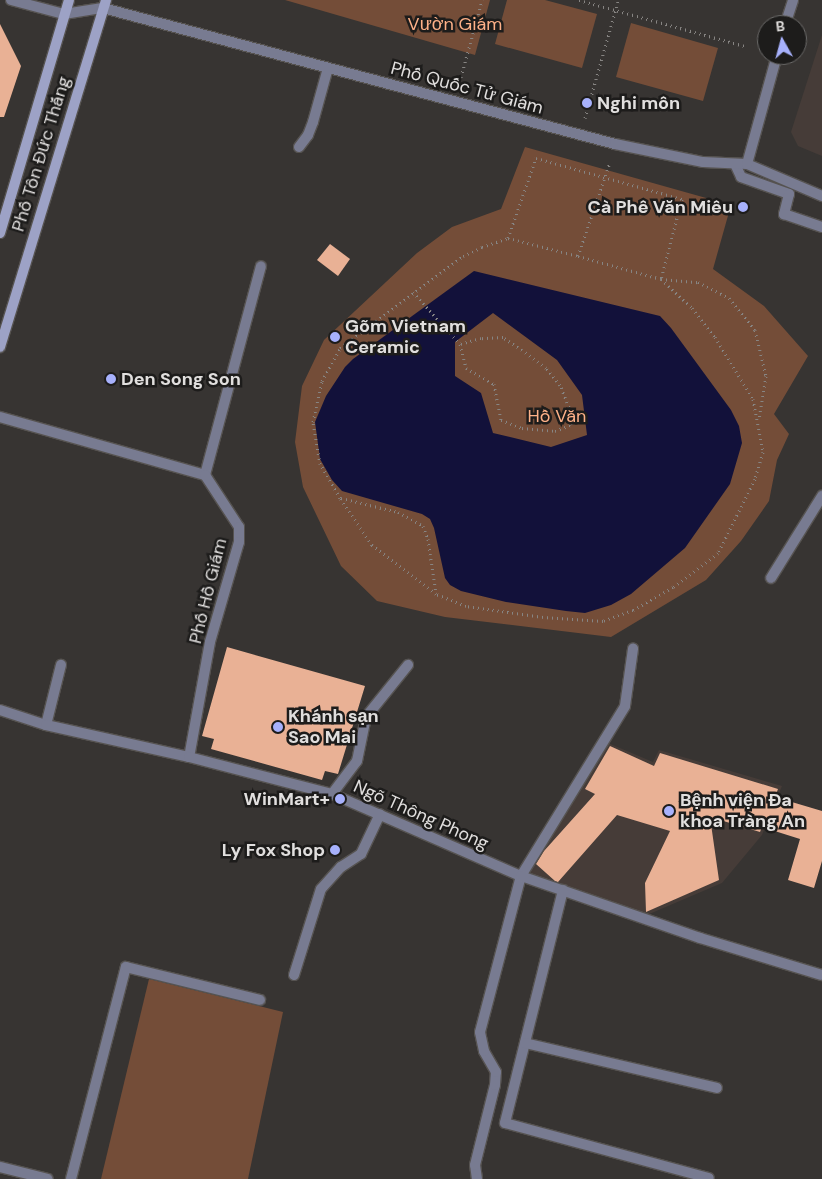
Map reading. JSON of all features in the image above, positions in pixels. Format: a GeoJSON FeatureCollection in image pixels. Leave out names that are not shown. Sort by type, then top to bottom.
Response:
{"type":"FeatureCollection","features":[{"type":"Feature","properties":{"kind":"main road","name":"Phố Tôn Đức Thắng"},"geometry":{"type":"LineString","coordinates":[[0,233],[69,0]]}},
{"type":"Feature","properties":{"kind":"main road","name":"Phố Tôn Đức Thắng"},"geometry":{"type":"LineString","coordinates":[[0,347],[102,3]]}},
{"type":"Feature","properties":{"kind":"street"},"geometry":{"type":"LineString","coordinates":[[11,0],[64,14],[102,3]]}},
{"type":"Feature","properties":{"kind":"street"},"geometry":{"type":"LineString","coordinates":[[789,15],[793,0]]}},
{"type":"Feature","properties":{"kind":"street","name":"Phố Quốc Tử Giám"},"geometry":{"type":"LineString","coordinates":[[102,3],[328,68],[615,144],[703,162],[747,164],[822,196]]}},
{"type":"Feature","properties":{"kind":"street"},"geometry":{"type":"LineString","coordinates":[[747,164],[774,65]]}},
{"type":"Feature","properties":{"kind":"street"},"geometry":{"type":"LineString","coordinates":[[299,147],[308,135],[313,122],[328,68]]}},
{"type":"Feature","properties":{"kind":"street"},"geometry":{"type":"LineString","coordinates":[[735,164],[741,177],[789,194],[784,214],[822,227]]}},
{"type":"Feature","properties":{"kind":"street"},"geometry":{"type":"LineString","coordinates":[[0,418],[205,474],[261,266]]}},
{"type":"Feature","properties":{"kind":"street","name":"Phố Hồ Giám"},"geometry":{"type":"LineString","coordinates":[[189,757],[210,642],[239,542],[239,527],[205,474]]}},
{"type":"Feature","properties":{"kind":"street"},"geometry":{"type":"LineString","coordinates":[[771,578],[822,496]]}},
{"type":"Feature","properties":{"kind":"street"},"geometry":{"type":"LineString","coordinates":[[477,1179],[475,1165],[496,1078],[496,1072],[481,1042],[480,1032],[521,876],[625,706],[633,649]]}},
{"type":"Feature","properties":{"kind":"street"},"geometry":{"type":"LineString","coordinates":[[46,725],[62,665]]}},
{"type":"Feature","properties":{"kind":"street"},"geometry":{"type":"LineString","coordinates":[[332,794],[357,761],[366,717],[408,665]]}},
{"type":"Feature","properties":{"kind":"street","name":"Ngõ Thông Phong"},"geometry":{"type":"LineString","coordinates":[[0,710],[46,725],[189,757],[332,794],[521,876],[700,938],[822,974]]}},
{"type":"Feature","properties":{"kind":"street"},"geometry":{"type":"LineString","coordinates":[[294,975],[321,889],[341,867],[361,854],[380,814]]}},
{"type":"Feature","properties":{"kind":"street"},"geometry":{"type":"LineString","coordinates":[[563,890],[505,1123],[709,1178]]}},
{"type":"Feature","properties":{"kind":"street"},"geometry":{"type":"LineString","coordinates":[[71,1179],[126,967],[260,1000]]}},
{"type":"Feature","properties":{"kind":"street"},"geometry":{"type":"LineString","coordinates":[[525,1043],[717,1088]]}},
{"type":"Feature","properties":{"kind":"street"},"geometry":{"type":"LineString","coordinates":[[0,1167],[48,1179]]}},
{"type":"Feature","properties":{"kind":"path"},"geometry":{"type":"LineString","coordinates":[[461,78],[482,0]]}},
{"type":"Feature","properties":{"kind":"path"},"geometry":{"type":"LineString","coordinates":[[579,0],[745,46]]}},
{"type":"Feature","properties":{"kind":"path"},"geometry":{"type":"LineString","coordinates":[[581,135],[618,1]]}},
{"type":"Feature","properties":{"kind":"path"},"geometry":{"type":"LineString","coordinates":[[578,256],[606,179],[615,144]]}},
{"type":"Feature","properties":{"kind":"path"},"geometry":{"type":"LineString","coordinates":[[508,238],[536,158],[682,199],[661,279]]}},
{"type":"Feature","properties":{"kind":"path"},"geometry":{"type":"LineString","coordinates":[[661,279],[692,308],[715,337],[753,398],[763,452],[758,470],[718,553],[673,587],[633,610],[603,621],[543,617],[466,606],[436,594],[372,545],[340,498],[320,464],[313,422],[322,381],[340,348],[463,256],[508,238],[661,279],[698,282],[729,298],[755,330],[766,376],[758,422]]}},
{"type":"Feature","properties":{"kind":"path"},"geometry":{"type":"LineString","coordinates":[[413,292],[460,344],[466,368],[494,384],[501,420],[522,428],[555,431],[570,425],[569,407],[560,385],[546,368],[522,350],[503,337],[481,338],[460,344]]}},
{"type":"Feature","properties":{"kind":"path"},"geometry":{"type":"LineString","coordinates":[[340,498],[398,512],[423,526],[428,539],[436,594]]}},
{"type":"Feature","properties":{"kind":"shaded area"},"geometry":{"type":"Polygon","coordinates":[[[822,35],[822,156],[798,146],[791,132],[822,35]]]}},
{"type":"Feature","properties":{"kind":"shaded area","name":"Hồ Văn"},"geometry":{"type":"Polygon","coordinates":[[[474,271],[660,316],[671,328],[731,410],[739,426],[742,443],[730,484],[685,548],[631,594],[611,605],[585,613],[506,602],[461,591],[450,585],[445,578],[434,528],[430,519],[422,514],[342,491],[332,480],[320,459],[315,422],[326,396],[345,367],[353,359],[474,271]],[[493,313],[455,342],[455,376],[481,393],[493,433],[551,447],[587,435],[582,395],[557,360],[493,313]]]}},
{"type":"Feature","properties":{"kind":"shaded area","name":"Bệnh viện Đa khoa Tràng An"},"geometry":{"type":"Polygon","coordinates":[[[608,743],[653,762],[659,750],[782,786],[762,835],[722,883],[647,915],[526,872],[608,743]]]}},
{"type":"Feature","properties":{"kind":"green space","name":"Vườn Giám"},"geometry":{"type":"Polygon","coordinates":[[[285,0],[490,0],[475,55],[285,0]]]}},
{"type":"Feature","properties":{"kind":"green space"},"geometry":{"type":"Polygon","coordinates":[[[507,0],[545,0],[597,14],[582,68],[495,44],[507,0]]]}},
{"type":"Feature","properties":{"kind":"green space"},"geometry":{"type":"Polygon","coordinates":[[[631,23],[718,48],[703,101],[616,77],[631,23]]]}},
{"type":"Feature","properties":{"kind":"green space","name":"Hồ Văn"},"geometry":{"type":"Polygon","coordinates":[[[525,147],[731,205],[713,269],[764,306],[808,356],[774,414],[789,434],[777,460],[769,501],[741,541],[706,580],[611,637],[445,617],[377,601],[341,566],[303,487],[295,442],[302,386],[324,340],[417,253],[452,227],[501,209],[525,147]]]}},
{"type":"Feature","properties":{"kind":"green space"},"geometry":{"type":"Polygon","coordinates":[[[149,979],[283,1012],[248,1179],[101,1179],[149,979]]]}},
{"type":"Feature","properties":{"kind":"building"},"geometry":{"type":"Polygon","coordinates":[[[0,24],[21,66],[4,117],[0,117],[0,24]]]}},
{"type":"Feature","properties":{"kind":"building"},"geometry":{"type":"Polygon","coordinates":[[[330,244],[350,259],[338,276],[317,260],[330,244]]]}},
{"type":"Feature","properties":{"kind":"building","name":"Khánh sạn Sao Mai"},"geometry":{"type":"Polygon","coordinates":[[[227,647],[365,686],[338,774],[325,771],[322,780],[211,749],[214,739],[202,736],[227,647]]]}},
{"type":"Feature","properties":{"kind":"building","name":"Bệnh viện Đa khoa Tràng An"},"geometry":{"type":"Polygon","coordinates":[[[610,746],[654,766],[660,753],[778,789],[775,797],[822,811],[822,861],[814,888],[788,880],[800,839],[762,827],[760,832],[710,817],[719,880],[646,912],[645,883],[670,831],[617,815],[558,882],[555,881],[536,864],[544,851],[595,794],[585,789],[610,746]]]}},
{"type":"Feature","properties":{"kind":"place","name":"Nghi môn"},"geometry":{"type":"Point","coordinates":[587,103]}},
{"type":"Feature","properties":{"kind":"place","name":"Cà Phê Văn Miêu"},"geometry":{"type":"Point","coordinates":[743,207]}},
{"type":"Feature","properties":{"kind":"place","name":"Gõm Vietnam Ceramic"},"geometry":{"type":"Point","coordinates":[335,337]}},
{"type":"Feature","properties":{"kind":"place","name":"Den Song Son"},"geometry":{"type":"Point","coordinates":[111,379]}},
{"type":"Feature","properties":{"kind":"place","name":"Khánh sạn Sao Mai"},"geometry":{"type":"Point","coordinates":[278,727]}},
{"type":"Feature","properties":{"kind":"place","name":"WinMart+"},"geometry":{"type":"Point","coordinates":[340,799]}},
{"type":"Feature","properties":{"kind":"place","name":"Bệnh viện Đa khoa Tràng An"},"geometry":{"type":"Point","coordinates":[669,811]}},
{"type":"Feature","properties":{"kind":"place","name":"Ly Fox Shop"},"geometry":{"type":"Point","coordinates":[335,850]}}]}
